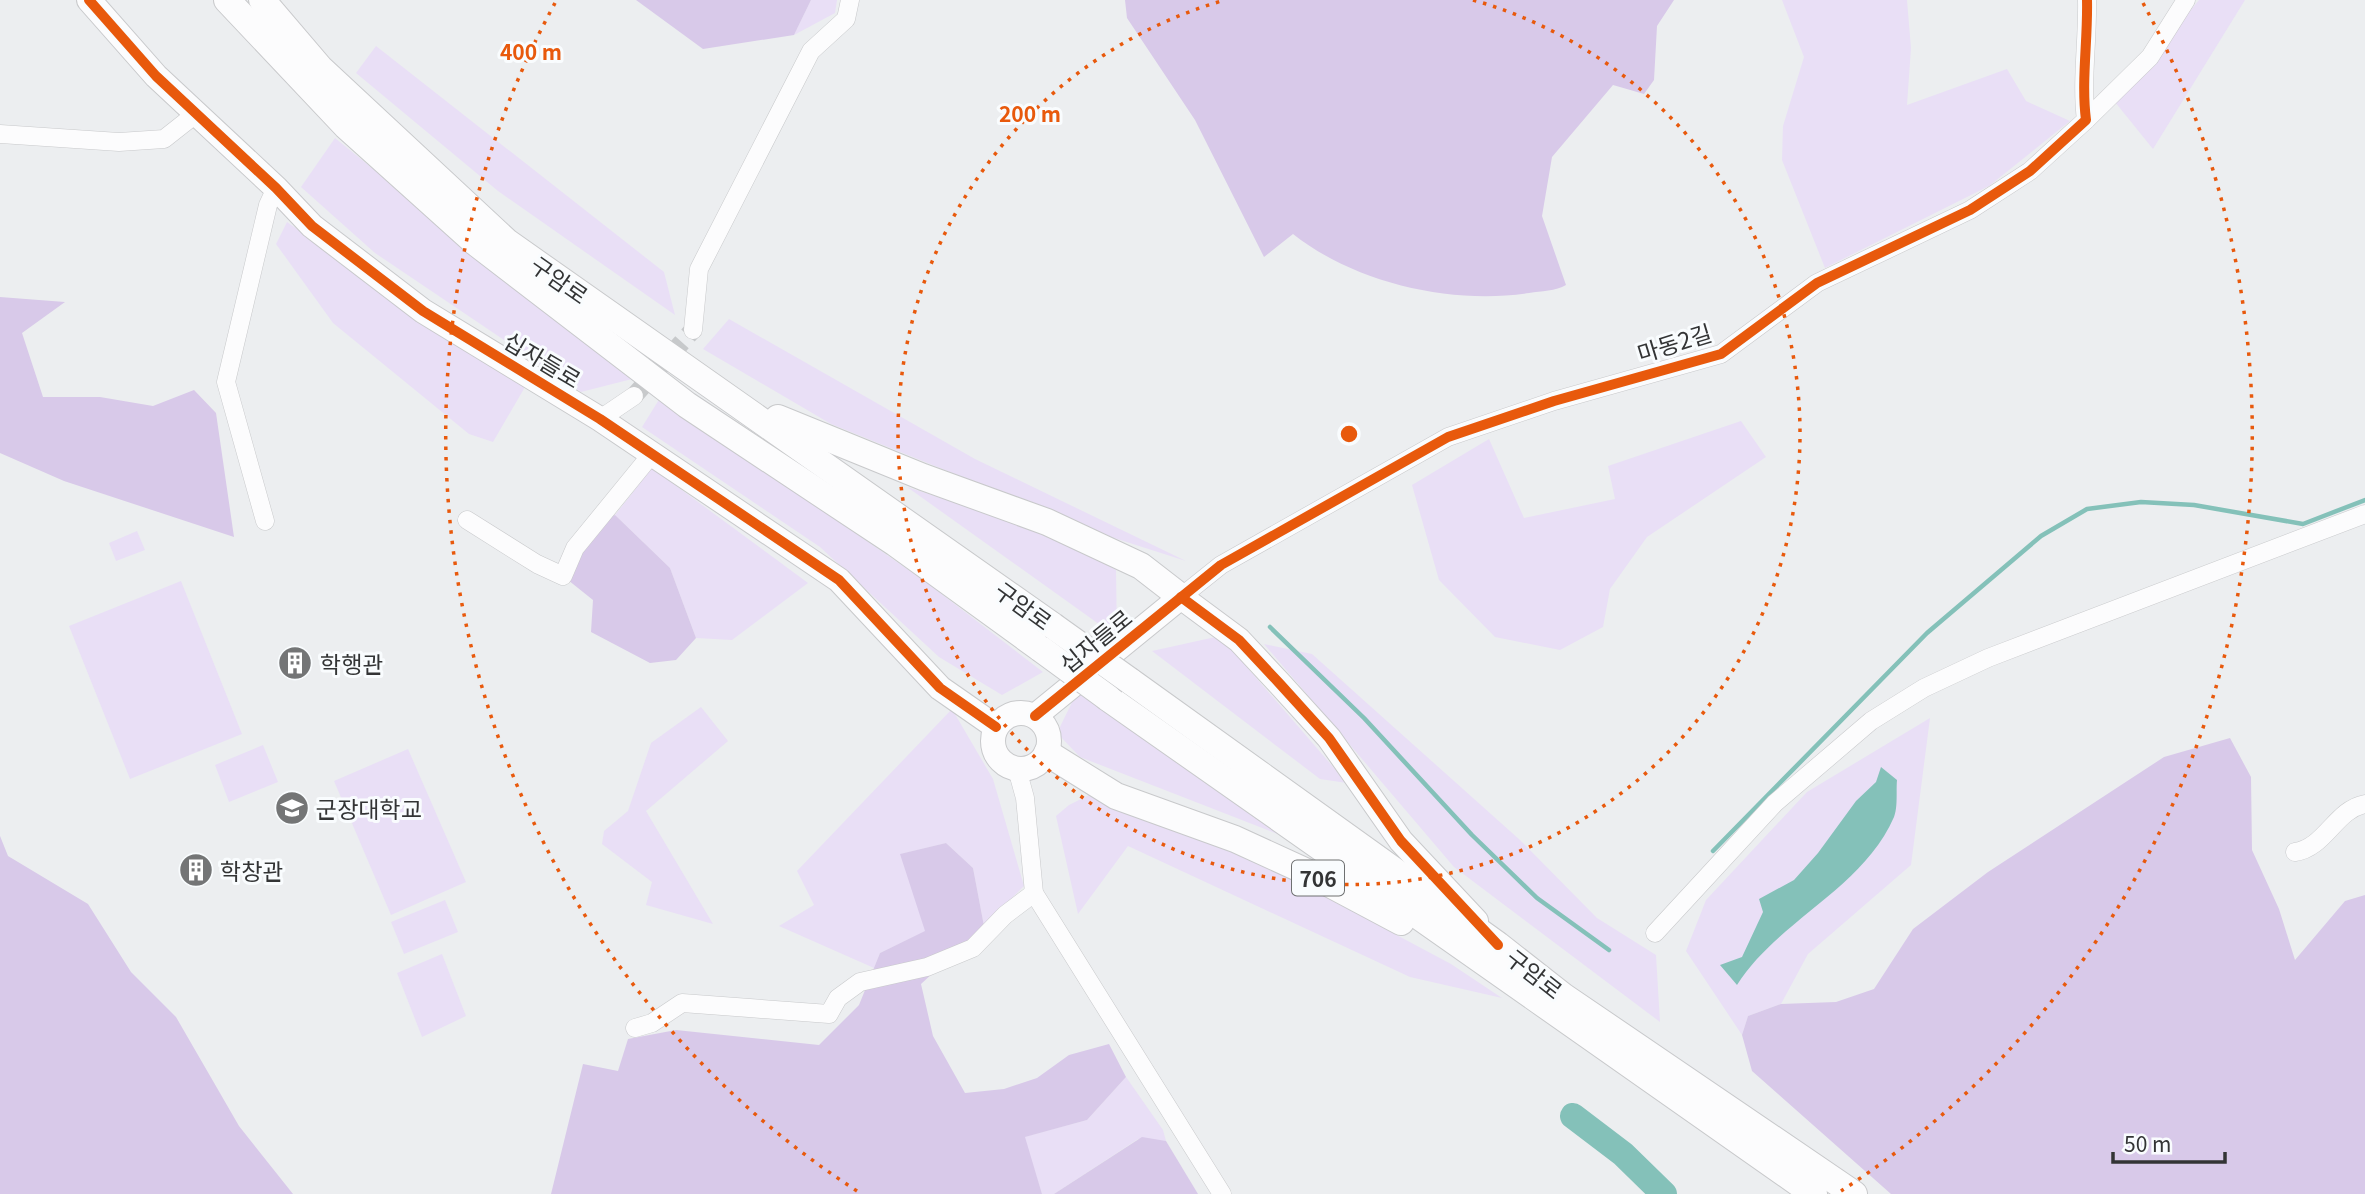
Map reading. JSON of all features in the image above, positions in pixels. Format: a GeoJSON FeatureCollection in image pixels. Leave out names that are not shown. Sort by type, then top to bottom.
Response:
{"type":"FeatureCollection","features":[{"type":"Feature","properties":{"kind":"main road","name":"십자들로"},"geometry":{"type":"LineString","coordinates":[[89,0],[156,76],[276,188],[312,226],[423,311],[600,419],[839,580],[940,688],[996,727]]}},
{"type":"Feature","properties":{"kind":"main road","name":"구암로"},"geometry":{"type":"LineString","coordinates":[[227,0],[346,126],[476,243],[687,405],[895,543],[1047,637],[1130,681],[1499,945],[1563,996],[1854,1194]]}},
{"type":"Feature","properties":{"kind":"main road","name":"구암로"},"geometry":{"type":"LineString","coordinates":[[262,0],[320,68],[507,242],[734,400],[1047,637],[1108,698],[1814,1194]]}},
{"type":"Feature","properties":{"kind":"main road"},"geometry":{"type":"LineString","coordinates":[[734,400],[923,477],[1047,522],[1141,566],[1240,640],[1329,738],[1401,841],[1499,945]]}},
{"type":"Feature","properties":{"kind":"main road","name":"십자들로"},"geometry":{"type":"LineString","coordinates":[[1035,716],[1181,597]]}},
{"type":"Feature","properties":{"kind":"main road"},"geometry":{"type":"LineString","coordinates":[[1017,712],[1035,716],[1042,721],[1049,736],[1047,753],[1034,766],[1017,769],[1009,766],[996,754],[993,745],[996,727],[1002,720],[1017,712]]}},
{"type":"Feature","properties":{"kind":"main road","name":"706"},"geometry":{"type":"LineString","coordinates":[[1047,753],[1116,796],[1235,839],[1307,872],[1397,920],[1576,1029]]}},
{"type":"Feature","properties":{"kind":"street"},"geometry":{"type":"LineString","coordinates":[[693,330],[699,269],[811,51],[846,19],[850,0]]}},
{"type":"Feature","properties":{"kind":"street"},"geometry":{"type":"LineString","coordinates":[[2086,120],[2083,97],[2088,45],[2087,0]]}},
{"type":"Feature","properties":{"kind":"street","name":"마동2길"},"geometry":{"type":"LineString","coordinates":[[1181,597],[1222,565],[1448,437],[1566,397],[1721,354],[1817,283],[1980,204],[2030,171],[2150,57],[2186,0]]}},
{"type":"Feature","properties":{"kind":"street"},"geometry":{"type":"LineString","coordinates":[[0,134],[119,142],[164,139],[197,113]]}},
{"type":"Feature","properties":{"kind":"street"},"geometry":{"type":"LineString","coordinates":[[265,521],[226,382],[268,205],[276,188]]}},
{"type":"Feature","properties":{"kind":"street"},"geometry":{"type":"LineString","coordinates":[[600,419],[634,396]]}},
{"type":"Feature","properties":{"kind":"street"},"geometry":{"type":"LineString","coordinates":[[467,520],[537,564],[563,576],[575,548],[651,455]]}},
{"type":"Feature","properties":{"kind":"street"},"geometry":{"type":"LineString","coordinates":[[1656,933],[1775,803],[1801,779],[1871,721],[1924,688],[1988,658],[2365,514]]}},
{"type":"Feature","properties":{"kind":"street"},"geometry":{"type":"LineString","coordinates":[[1017,769],[1025,798],[1034,894],[1222,1194]]}},
{"type":"Feature","properties":{"kind":"street"},"geometry":{"type":"LineString","coordinates":[[2295,852],[2322,838],[2353,806],[2365,804]]}},
{"type":"Feature","properties":{"kind":"street"},"geometry":{"type":"LineString","coordinates":[[635,1028],[652,1023],[682,1003],[829,1014],[838,998],[860,982],[927,967],[973,948],[1005,915],[1034,894]]}},
{"type":"Feature","properties":{"kind":"shaded area"},"geometry":{"type":"Polygon","coordinates":[[[636,0],[811,0],[794,35],[703,49],[636,0]]]}},
{"type":"Feature","properties":{"kind":"shaded area"},"geometry":{"type":"Polygon","coordinates":[[[811,0],[837,0],[835,13],[794,35],[811,0]]]}},
{"type":"Feature","properties":{"kind":"shaded area"},"geometry":{"type":"Polygon","coordinates":[[[1125,0],[1674,0],[1657,26],[1654,80],[1644,94],[1613,85],[1552,157],[1542,216],[1566,285],[1499,296],[1468,296],[1436,293],[1374,277],[1345,266],[1293,234],[1264,257],[1195,120],[1127,18],[1125,0]]]}},
{"type":"Feature","properties":{"kind":"shaded area"},"geometry":{"type":"Polygon","coordinates":[[[1782,0],[1907,0],[1911,48],[1907,105],[2007,69],[2026,101],[2070,121],[1989,186],[1825,268],[1782,160],[1783,126],[1804,57],[1782,0]]]}},
{"type":"Feature","properties":{"kind":"shaded area"},"geometry":{"type":"Polygon","coordinates":[[[2199,0],[2245,0],[2153,149],[2115,102],[2199,0]]]}},
{"type":"Feature","properties":{"kind":"shaded area"},"geometry":{"type":"Polygon","coordinates":[[[376,46],[664,272],[675,315],[498,191],[356,73],[376,46]]]}},
{"type":"Feature","properties":{"kind":"shaded area"},"geometry":{"type":"Polygon","coordinates":[[[335,138],[632,379],[581,392],[375,253],[301,187],[335,138]]]}},
{"type":"Feature","properties":{"kind":"shaded area"},"geometry":{"type":"Polygon","coordinates":[[[287,222],[525,387],[493,442],[469,434],[333,323],[276,244],[287,222]]]}},
{"type":"Feature","properties":{"kind":"shaded area"},"geometry":{"type":"Polygon","coordinates":[[[0,297],[65,302],[22,333],[43,397],[100,397],[153,406],[194,390],[216,413],[234,537],[64,481],[0,453],[0,297]]]}},
{"type":"Feature","properties":{"kind":"shaded area"},"geometry":{"type":"Polygon","coordinates":[[[729,319],[975,459],[1186,561],[1111,537],[831,424],[703,349],[729,319]]]}},
{"type":"Feature","properties":{"kind":"shaded area"},"geometry":{"type":"Polygon","coordinates":[[[660,398],[926,582],[1043,672],[1002,695],[939,657],[820,547],[642,427],[660,398]]]}},
{"type":"Feature","properties":{"kind":"shaded area"},"geometry":{"type":"Polygon","coordinates":[[[1741,421],[1766,457],[1647,537],[1610,589],[1603,627],[1560,650],[1495,637],[1439,580],[1412,485],[1489,439],[1524,518],[1615,499],[1608,466],[1741,421]]]}},
{"type":"Feature","properties":{"kind":"shaded area"},"geometry":{"type":"Polygon","coordinates":[[[652,468],[808,583],[732,640],[696,638],[670,568],[615,515],[652,468]]]}},
{"type":"Feature","properties":{"kind":"shaded area"},"geometry":{"type":"Polygon","coordinates":[[[907,487],[1048,532],[1116,570],[1117,637],[907,487]]]}},
{"type":"Feature","properties":{"kind":"shaded area"},"geometry":{"type":"Polygon","coordinates":[[[615,515],[670,568],[696,638],[676,660],[650,663],[591,632],[593,600],[568,580],[601,519],[615,515]]]}},
{"type":"Feature","properties":{"kind":"shaded area"},"geometry":{"type":"Polygon","coordinates":[[[137,531],[145,550],[116,561],[109,543],[137,531]]]}},
{"type":"Feature","properties":{"kind":"shaded area"},"geometry":{"type":"Polygon","coordinates":[[[181,581],[242,734],[130,779],[69,626],[181,581]]]}},
{"type":"Feature","properties":{"kind":"shaded area"},"geometry":{"type":"Polygon","coordinates":[[[1220,636],[1347,783],[1320,779],[1152,651],[1220,636]]]}},
{"type":"Feature","properties":{"kind":"shaded area"},"geometry":{"type":"Polygon","coordinates":[[[1264,644],[1312,654],[1520,840],[1597,918],[1656,955],[1660,1022],[1454,867],[1264,644]]]}},
{"type":"Feature","properties":{"kind":"shaded area"},"geometry":{"type":"Polygon","coordinates":[[[1077,692],[1293,840],[1080,757],[1057,733],[1077,692]]]}},
{"type":"Feature","properties":{"kind":"shaded area"},"geometry":{"type":"Polygon","coordinates":[[[701,707],[728,741],[646,811],[713,924],[646,905],[652,882],[602,844],[604,831],[628,811],[651,743],[701,707]]]}},
{"type":"Feature","properties":{"kind":"shaded area"},"geometry":{"type":"Polygon","coordinates":[[[952,709],[993,779],[1024,886],[984,926],[973,868],[946,843],[901,854],[926,931],[880,953],[874,968],[779,926],[814,905],[797,871],[952,709]]]}},
{"type":"Feature","properties":{"kind":"shaded area"},"geometry":{"type":"Polygon","coordinates":[[[1930,718],[1911,865],[1808,954],[1781,1004],[1748,1016],[1742,1035],[1686,951],[1706,900],[1807,792],[1930,718]]]}},
{"type":"Feature","properties":{"kind":"shaded area"},"geometry":{"type":"Polygon","coordinates":[[[2230,738],[2251,777],[2252,850],[2279,909],[2295,960],[2345,901],[2365,895],[2365,1194],[1891,1194],[1752,1071],[1742,1035],[1748,1016],[1781,1004],[1836,1002],[1874,989],[1913,929],[1988,872],[2164,757],[2230,738]]]}},
{"type":"Feature","properties":{"kind":"shaded area"},"geometry":{"type":"Polygon","coordinates":[[[263,745],[278,782],[229,802],[215,765],[263,745]]]}},
{"type":"Feature","properties":{"kind":"shaded area"},"geometry":{"type":"Polygon","coordinates":[[[408,749],[466,882],[391,915],[334,781],[408,749]]]}},
{"type":"Feature","properties":{"kind":"shaded area"},"geometry":{"type":"Polygon","coordinates":[[[1881,767],[1897,780],[1894,817],[1880,843],[1841,885],[1774,942],[1754,962],[1737,985],[1720,965],[1742,957],[1763,912],[1759,899],[1794,880],[1818,853],[1856,801],[1876,782],[1881,767]]]}},
{"type":"Feature","properties":{"kind":"shaded area"},"geometry":{"type":"Polygon","coordinates":[[[1093,793],[1243,853],[1451,964],[1502,998],[1410,977],[1128,846],[1078,914],[1056,816],[1069,805],[1093,793]]]}},
{"type":"Feature","properties":{"kind":"shaded area"},"geometry":{"type":"Polygon","coordinates":[[[0,836],[8,856],[88,904],[131,972],[176,1017],[239,1126],[293,1194],[0,1194],[0,836]]]}},
{"type":"Feature","properties":{"kind":"shaded area"},"geometry":{"type":"Polygon","coordinates":[[[946,843],[973,868],[984,926],[921,984],[933,1036],[965,1093],[1004,1089],[1037,1078],[1069,1055],[1109,1044],[1126,1077],[1087,1120],[1025,1137],[1042,1194],[551,1194],[583,1064],[618,1071],[628,1039],[676,1030],[819,1045],[859,1005],[880,953],[925,931],[900,854],[946,843]]]}},
{"type":"Feature","properties":{"kind":"shaded area"},"geometry":{"type":"Polygon","coordinates":[[[445,900],[458,932],[404,954],[391,922],[445,900]]]}},
{"type":"Feature","properties":{"kind":"shaded area"},"geometry":{"type":"Polygon","coordinates":[[[442,954],[466,1016],[422,1037],[397,973],[442,954]]]}},
{"type":"Feature","properties":{"kind":"shaded area"},"geometry":{"type":"Polygon","coordinates":[[[1126,1077],[1163,1130],[1166,1141],[1138,1139],[1054,1194],[1042,1194],[1024,1137],[1087,1120],[1126,1077]]]}},
{"type":"Feature","properties":{"kind":"shaded area"},"geometry":{"type":"Polygon","coordinates":[[[1142,1137],[1166,1141],[1198,1194],[1054,1194],[1142,1137]]]}},
{"type":"Feature","properties":{"kind":"waterway"},"geometry":{"type":"LineString","coordinates":[[1713,851],[1927,633],[2041,536],[2087,509],[2141,502],[2194,505],[2303,524],[2365,500]]}},
{"type":"Feature","properties":{"kind":"waterway"},"geometry":{"type":"LineString","coordinates":[[1270,627],[1364,718],[1472,835],[1537,898],[1609,950]]}},
{"type":"Feature","properties":{"kind":"waterway"},"geometry":{"type":"LineString","coordinates":[[1573,1116],[1623,1154],[1664,1194]]}},
{"type":"Feature","properties":{"kind":"tunnel"},"geometry":{"type":"LineString","coordinates":[[634,396],[693,330]]}},
{"type":"Feature","properties":{"kind":"cycle path"},"geometry":{"type":"LineString","coordinates":[[89,0],[156,76],[276,188],[312,226],[423,311],[600,419],[839,580],[940,688],[996,727]]}},
{"type":"Feature","properties":{"kind":"cycle path"},"geometry":{"type":"LineString","coordinates":[[1035,716],[1221,565],[1448,437],[1554,401],[1721,354],[1817,283],[1970,210],[2030,171],[2086,120],[2084,90],[2087,0]]}},
{"type":"Feature","properties":{"kind":"cycle path"},"geometry":{"type":"LineString","coordinates":[[1181,597],[1239,640],[1280,684],[1329,738],[1401,841],[1498,945]]}},
{"type":"Feature","properties":{"kind":"place","name":"학행관"},"geometry":{"type":"Point","coordinates":[295,663]}},
{"type":"Feature","properties":{"kind":"place","name":"군장대학교"},"geometry":{"type":"Point","coordinates":[292,808]}},
{"type":"Feature","properties":{"kind":"place","name":"학창관"},"geometry":{"type":"Point","coordinates":[196,870]}}]}
